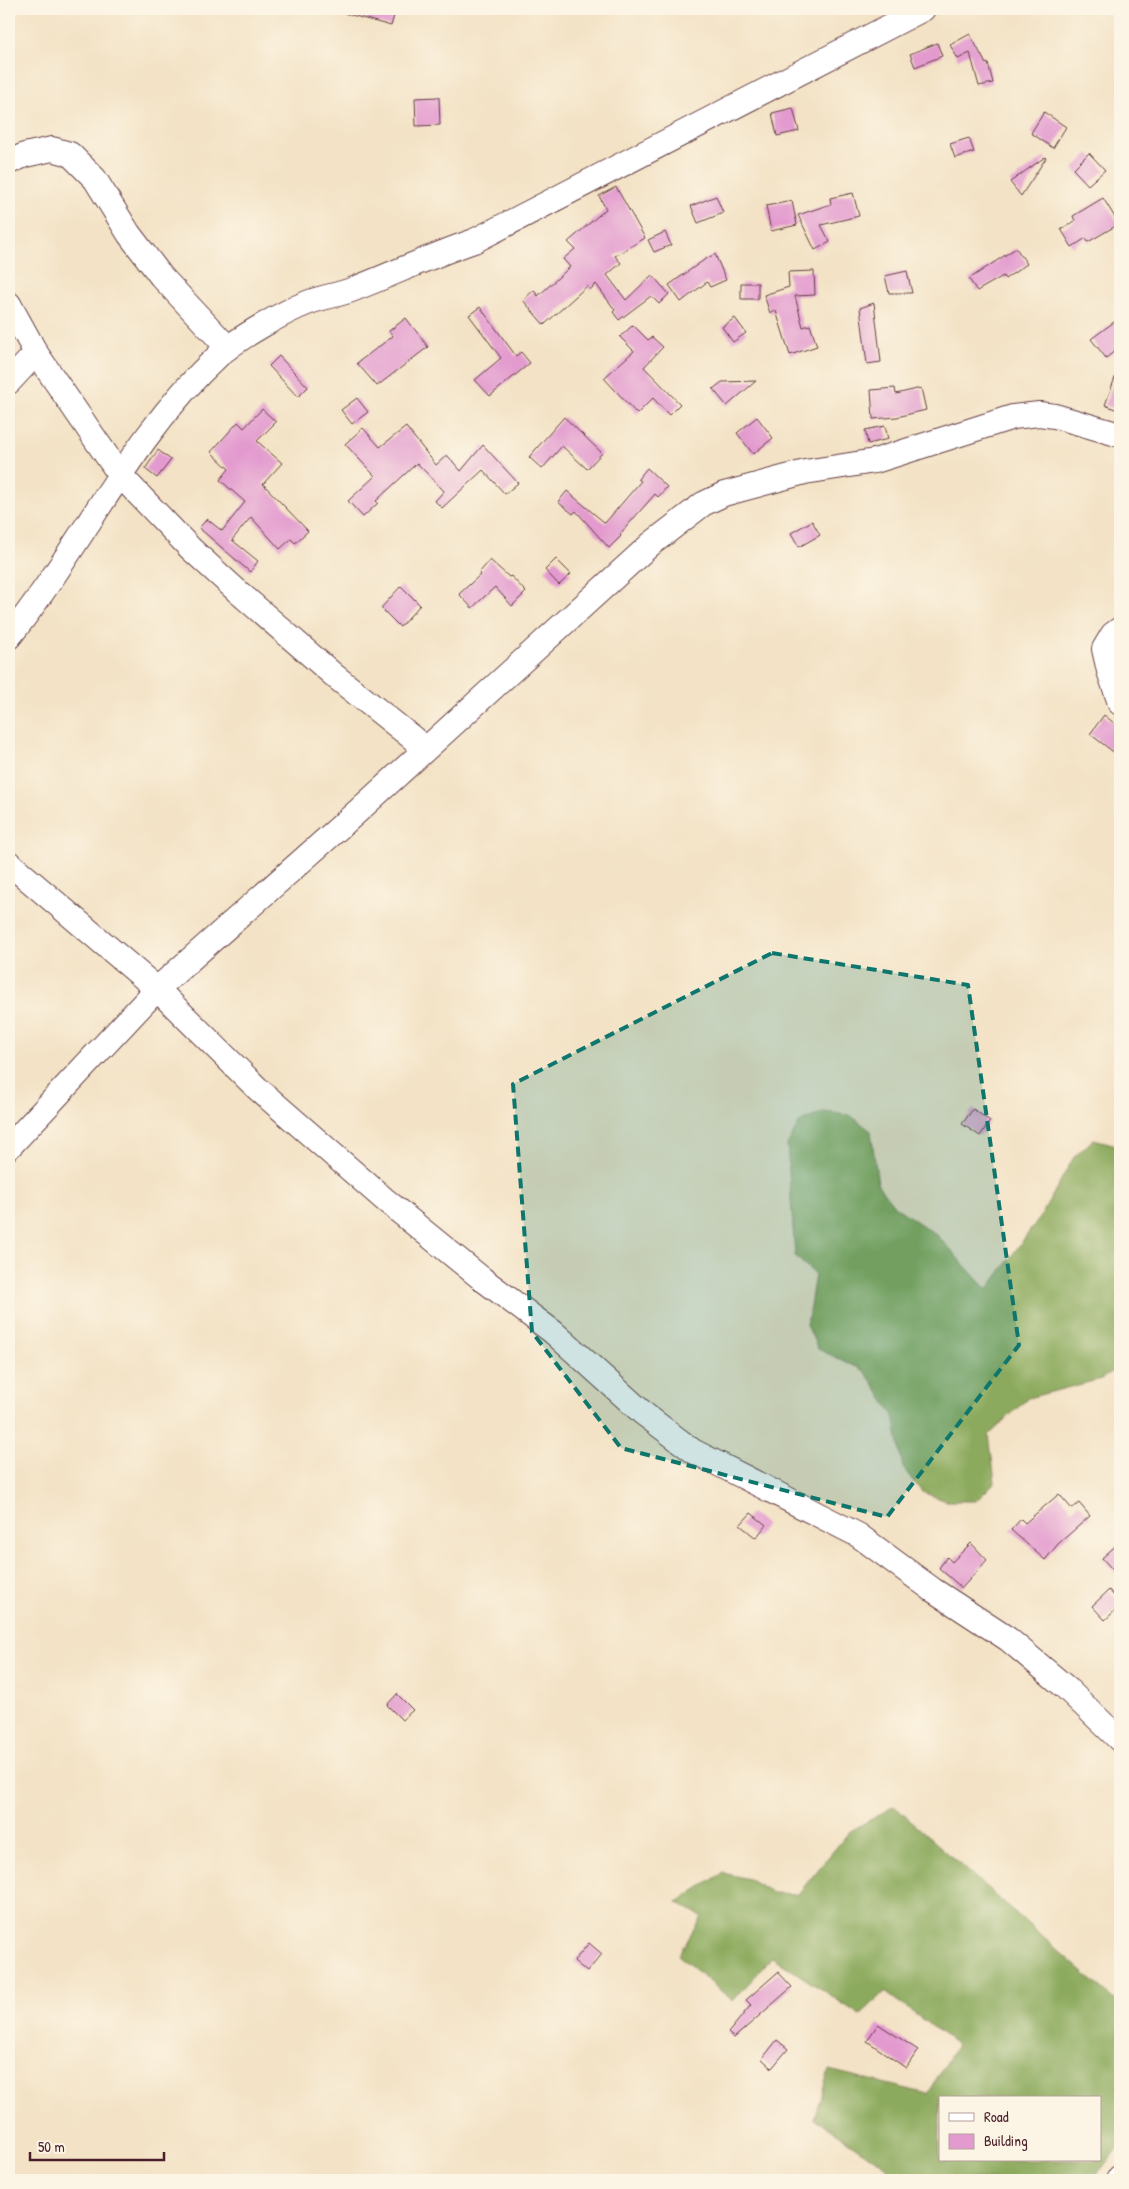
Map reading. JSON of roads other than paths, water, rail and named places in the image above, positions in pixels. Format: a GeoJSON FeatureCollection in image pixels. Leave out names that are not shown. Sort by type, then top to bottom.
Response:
{"type":"FeatureCollection","features":[{"type":"Feature","properties":{"kind":"street"},"geometry":{"type":"LineString","coordinates":[[9,637],[66,560],[96,509],[168,411],[228,348],[239,340],[307,303],[354,289],[430,256],[474,241],[923,9]]}},
{"type":"Feature","properties":{"kind":"street"},"geometry":{"type":"LineString","coordinates":[[9,162],[25,155],[52,149],[70,154],[95,179],[129,234],[161,276],[228,348]]}},
{"type":"Feature","properties":{"kind":"street"},"geometry":{"type":"LineString","coordinates":[[9,304],[36,353],[120,475],[191,549],[236,590],[336,677],[425,748]]}},
{"type":"Feature","properties":{"kind":"street"},"geometry":{"type":"LineString","coordinates":[[9,382],[36,353]]}},
{"type":"Feature","properties":{"kind":"street"},"geometry":{"type":"LineString","coordinates":[[9,1147],[156,989],[358,811],[651,544],[713,498],[792,475],[875,461],[971,429],[1025,415],[1055,416],[1120,435]]}},
{"type":"Feature","properties":{"kind":"street"},"geometry":{"type":"LineString","coordinates":[[1120,629],[1113,634],[1104,649],[1120,703]]}},
{"type":"Feature","properties":{"kind":"street"},"geometry":{"type":"LineString","coordinates":[[9,863],[156,989],[273,1102],[429,1235],[553,1332],[644,1414],[693,1450],[858,1535],[933,1590],[1008,1639],[1064,1686],[1120,1740]]}}]}
